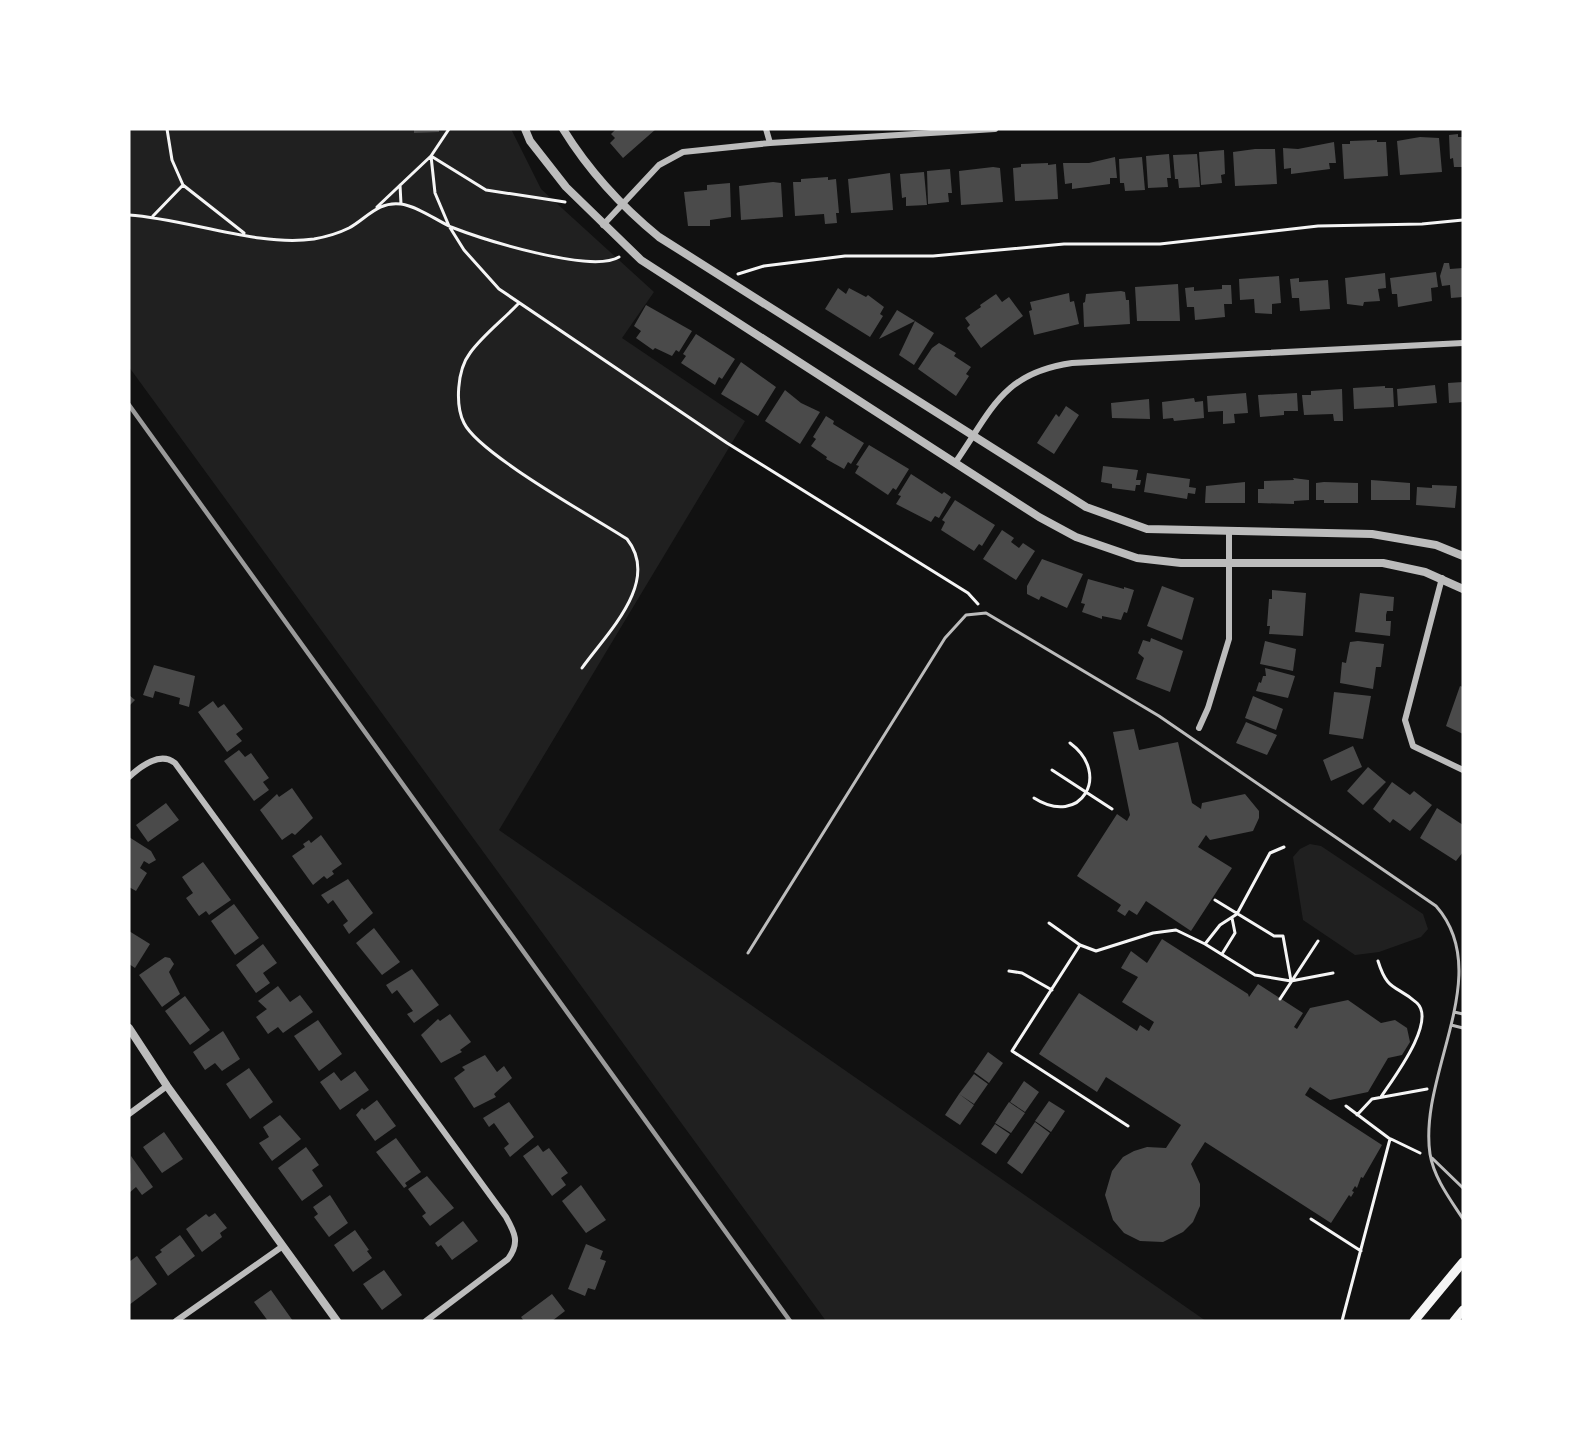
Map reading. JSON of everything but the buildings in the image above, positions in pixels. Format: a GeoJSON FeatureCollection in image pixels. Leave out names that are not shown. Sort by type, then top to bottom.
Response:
{"type":"FeatureCollection","features":[{"type":"Feature","properties":{"kind":"main road"},"geometry":{"type":"LineString","coordinates":[[1414,1321],[1463,1262]]}},
{"type":"Feature","properties":{"kind":"street"},"geometry":{"type":"LineString","coordinates":[[525,129],[530,141],[566,188],[603,225],[660,274],[1039,517],[1076,537],[1107,550],[1158,561],[1383,563],[1425,572],[1463,589]]}},
{"type":"Feature","properties":{"kind":"street"},"geometry":{"type":"LineString","coordinates":[[563,129],[582,160],[621,204],[659,237],[973,438],[1066,496],[1106,516],[1147,529],[1229,533],[1372,534],[1436,546],[1463,556]]}},
{"type":"Feature","properties":{"kind":"street"},"geometry":{"type":"LineString","coordinates":[[766,129],[770,143]]}},
{"type":"Feature","properties":{"kind":"street"},"geometry":{"type":"LineString","coordinates":[[603,225],[659,165],[683,152],[770,143],[995,129]]}},
{"type":"Feature","properties":{"kind":"street"},"geometry":{"type":"LineString","coordinates":[[956,463],[997,402],[1016,381],[1054,365],[1463,343]]}},
{"type":"Feature","properties":{"kind":"street"},"geometry":{"type":"LineString","coordinates":[[1198,728],[1208,708],[1229,639],[1229,533]]}},
{"type":"Feature","properties":{"kind":"street"},"geometry":{"type":"LineString","coordinates":[[1442,578],[1405,720],[1413,746],[1463,770]]}},
{"type":"Feature","properties":{"kind":"street"},"geometry":{"type":"LineString","coordinates":[[129,777],[156,759],[165,758],[175,763],[510,1223],[517,1242],[515,1250],[508,1259],[426,1321]]}},
{"type":"Feature","properties":{"kind":"street"},"geometry":{"type":"LineString","coordinates":[[129,1028],[167,1086],[337,1321]]}},
{"type":"Feature","properties":{"kind":"street"},"geometry":{"type":"LineString","coordinates":[[129,1114],[167,1086]]}},
{"type":"Feature","properties":{"kind":"street"},"geometry":{"type":"LineString","coordinates":[[176,1321],[283,1246]]}},
{"type":"Feature","properties":{"kind":"lane"},"geometry":{"type":"LineString","coordinates":[[748,954],[945,638],[966,615],[986,613],[1159,716],[1436,906],[1448,919],[1455,933],[1458,953],[1454,1012],[1429,1121],[1430,1156],[1441,1185],[1463,1219]]}},
{"type":"Feature","properties":{"kind":"lane"},"geometry":{"type":"LineString","coordinates":[[1454,1012],[1463,1014]]}},
{"type":"Feature","properties":{"kind":"lane"},"geometry":{"type":"LineString","coordinates":[[1450,1025],[1463,1028]]}},
{"type":"Feature","properties":{"kind":"lane"},"geometry":{"type":"LineString","coordinates":[[1430,1156],[1463,1188]]}},
{"type":"Feature","properties":{"kind":"path"},"geometry":{"type":"LineString","coordinates":[[167,129],[172,160],[183,185],[246,234]]}},
{"type":"Feature","properties":{"kind":"path"},"geometry":{"type":"LineString","coordinates":[[129,215],[153,217],[273,239],[315,239],[349,228],[375,208],[431,156],[449,129]]}},
{"type":"Feature","properties":{"kind":"path"},"geometry":{"type":"LineString","coordinates":[[431,156],[486,190],[566,203]]}},
{"type":"Feature","properties":{"kind":"path"},"geometry":{"type":"LineString","coordinates":[[431,156],[435,193],[449,226],[479,270],[518,304],[727,443],[968,593],[986,613]]}},
{"type":"Feature","properties":{"kind":"path"},"geometry":{"type":"LineString","coordinates":[[153,217],[183,185]]}},
{"type":"Feature","properties":{"kind":"path"},"geometry":{"type":"LineString","coordinates":[[400,185],[401,204]]}},
{"type":"Feature","properties":{"kind":"path"},"geometry":{"type":"LineString","coordinates":[[375,208],[401,204],[449,226],[513,248],[608,262],[619,257]]}},
{"type":"Feature","properties":{"kind":"path"},"geometry":{"type":"LineString","coordinates":[[728,283],[735,275],[764,266],[845,256],[933,256],[1064,244],[1160,244],[1318,226],[1422,224],[1463,220]]}},
{"type":"Feature","properties":{"kind":"path"},"geometry":{"type":"LineString","coordinates":[[518,304],[469,354],[459,392],[459,409],[465,425],[484,448],[627,539],[635,549],[639,577],[632,597],[582,668]]}},
{"type":"Feature","properties":{"kind":"path"},"geometry":{"type":"LineString","coordinates":[[1034,798],[1046,805],[1064,808],[1075,804],[1087,793],[1090,766],[1084,755],[1070,743]]}},
{"type":"Feature","properties":{"kind":"path"},"geometry":{"type":"LineString","coordinates":[[1052,770],[1112,809]]}},
{"type":"Feature","properties":{"kind":"path"},"geometry":{"type":"LineString","coordinates":[[1204,944],[1220,925],[1237,914],[1270,853],[1284,847]]}},
{"type":"Feature","properties":{"kind":"path"},"geometry":{"type":"LineString","coordinates":[[1215,900],[1274,936],[1283,936],[1291,981]]}},
{"type":"Feature","properties":{"kind":"path"},"geometry":{"type":"LineString","coordinates":[[1222,954],[1235,933],[1232,917]]}},
{"type":"Feature","properties":{"kind":"path"},"geometry":{"type":"LineString","coordinates":[[1049,923],[1080,945],[1096,951],[1153,933],[1176,930],[1222,954],[1255,975],[1291,981],[1333,974]]}},
{"type":"Feature","properties":{"kind":"path"},"geometry":{"type":"LineString","coordinates":[[1280,999],[1318,941]]}},
{"type":"Feature","properties":{"kind":"path"},"geometry":{"type":"LineString","coordinates":[[1080,945],[1012,1051],[1128,1126]]}},
{"type":"Feature","properties":{"kind":"path"},"geometry":{"type":"LineString","coordinates":[[1378,961],[1384,980],[1419,1005],[1422,1015],[1408,1059],[1380,1097]]}},
{"type":"Feature","properties":{"kind":"path"},"geometry":{"type":"LineString","coordinates":[[1009,971],[1022,973],[1052,990]]}},
{"type":"Feature","properties":{"kind":"path"},"geometry":{"type":"LineString","coordinates":[[1357,1115],[1372,1099],[1435,1087]]}},
{"type":"Feature","properties":{"kind":"path"},"geometry":{"type":"LineString","coordinates":[[1346,1106],[1390,1139],[1430,1156]]}},
{"type":"Feature","properties":{"kind":"path"},"geometry":{"type":"LineString","coordinates":[[1342,1321],[1390,1139]]}},
{"type":"Feature","properties":{"kind":"path"},"geometry":{"type":"LineString","coordinates":[[1311,1219],[1361,1251]]}},
{"type":"Feature","properties":{"kind":"shaded area"},"geometry":{"type":"Polygon","coordinates":[[[129,129],[511,129],[541,189],[654,292],[622,338],[745,421],[499,830],[1206,1321],[826,1321],[129,367],[129,129]]]}},
{"type":"Feature","properties":{"kind":"shaded area"},"geometry":{"type":"Polygon","coordinates":[[[1310,844],[1321,846],[1423,914],[1428,929],[1421,937],[1379,952],[1355,955],[1303,920],[1293,857],[1300,849],[1310,844]]]}},
{"type":"Feature","properties":{"kind":"railway"},"geometry":{"type":"LineString","coordinates":[[129,405],[790,1321]]}}]}
